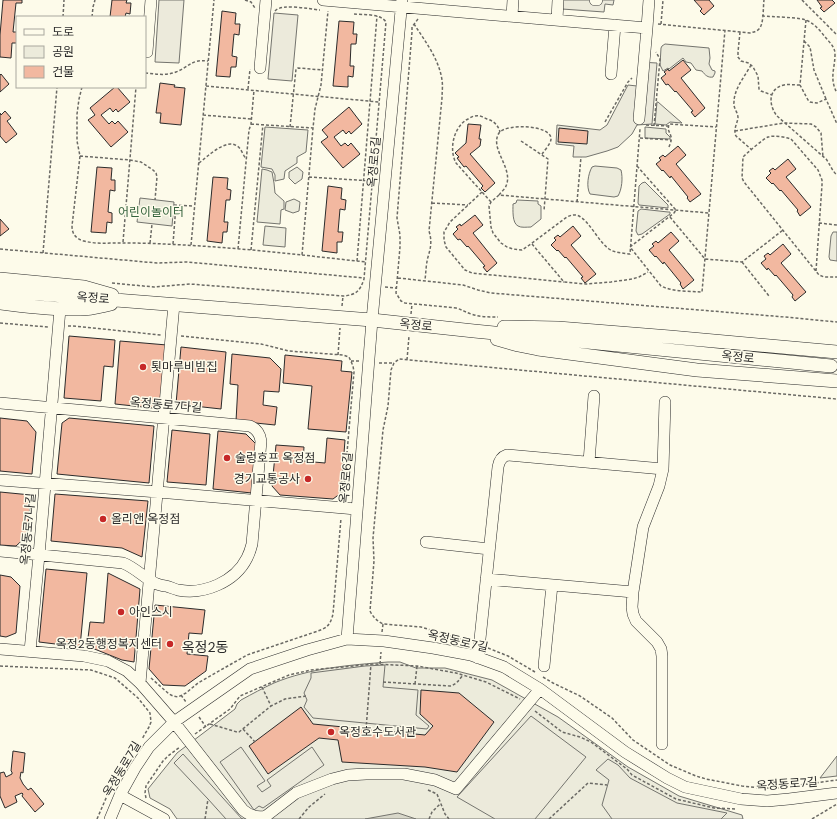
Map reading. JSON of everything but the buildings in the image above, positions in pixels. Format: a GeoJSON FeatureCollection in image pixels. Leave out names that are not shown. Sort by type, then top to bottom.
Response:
{"type":"FeatureCollection","features":[{"type":"Feature","properties":{"kind":"main road"},"geometry":{"type":"LineString","coordinates":[[0,279],[84,287],[99,290],[131,301]]}},
{"type":"Feature","properties":{"kind":"main road","name":"옥정로"},"geometry":{"type":"LineString","coordinates":[[0,291],[372,320],[831,366]]}},
{"type":"Feature","properties":{"kind":"main road"},"geometry":{"type":"LineString","coordinates":[[0,303],[88,309],[131,301]]}},
{"type":"Feature","properties":{"kind":"main road"},"geometry":{"type":"LineString","coordinates":[[474,331],[506,326],[558,328],[670,336],[837,352]]}},
{"type":"Feature","properties":{"kind":"main road"},"geometry":{"type":"LineString","coordinates":[[474,331],[518,346],[538,349],[697,370],[837,381]]}},
{"type":"Feature","properties":{"kind":"street"},"geometry":{"type":"LineString","coordinates":[[147,52],[151,0]]}},
{"type":"Feature","properties":{"kind":"street"},"geometry":{"type":"LineString","coordinates":[[260,68],[266,0]]}},
{"type":"Feature","properties":{"kind":"street"},"geometry":{"type":"LineString","coordinates":[[512,16],[513,0]]}},
{"type":"Feature","properties":{"kind":"street"},"geometry":{"type":"LineString","coordinates":[[556,20],[558,0]]}},
{"type":"Feature","properties":{"kind":"street"},"geometry":{"type":"LineString","coordinates":[[641,124],[651,26],[649,0]]}},
{"type":"Feature","properties":{"kind":"street"},"geometry":{"type":"LineString","coordinates":[[322,5],[401,3],[512,16],[615,25],[651,26]]}},
{"type":"Feature","properties":{"kind":"street","name":"옥정로5길"},"geometry":{"type":"LineString","coordinates":[[372,320],[401,3]]}},
{"type":"Feature","properties":{"kind":"street"},"geometry":{"type":"LineString","coordinates":[[612,74],[615,25]]}},
{"type":"Feature","properties":{"kind":"street"},"geometry":{"type":"LineString","coordinates":[[140,683],[174,304]]}},
{"type":"Feature","properties":{"kind":"street","name":"옥정동로7나길"},"geometry":{"type":"LineString","coordinates":[[30,651],[60,308]]}},
{"type":"Feature","properties":{"kind":"street","name":"옥정로6길"},"geometry":{"type":"LineString","coordinates":[[347,638],[372,320]]}},
{"type":"Feature","properties":{"kind":"street"},"geometry":{"type":"LineString","coordinates":[[589,462],[594,396]]}},
{"type":"Feature","properties":{"kind":"street"},"geometry":{"type":"LineString","coordinates":[[662,744],[661,649],[657,642],[636,621],[632,607],[643,528],[659,486],[663,469],[665,402]]}},
{"type":"Feature","properties":{"kind":"street","name":"옥정동로7다길"},"geometry":{"type":"LineString","coordinates":[[0,403],[250,426],[258,432],[261,441],[256,500]]}},
{"type":"Feature","properties":{"kind":"street"},"geometry":{"type":"LineString","coordinates":[[478,658],[500,459],[507,455],[663,469]]}},
{"type":"Feature","properties":{"kind":"street"},"geometry":{"type":"LineString","coordinates":[[0,480],[356,509]]}},
{"type":"Feature","properties":{"kind":"street"},"geometry":{"type":"LineString","coordinates":[[0,551],[123,563],[130,566],[156,584],[178,590],[197,591],[209,588],[229,579],[247,559],[252,544],[256,500]]}},
{"type":"Feature","properties":{"kind":"street"},"geometry":{"type":"LineString","coordinates":[[426,542],[489,549]]}},
{"type":"Feature","properties":{"kind":"street"},"geometry":{"type":"LineString","coordinates":[[486,579],[633,592]]}},
{"type":"Feature","properties":{"kind":"street"},"geometry":{"type":"LineString","coordinates":[[544,666],[552,585]]}},
{"type":"Feature","properties":{"kind":"street","name":"옥정동로7길"},"geometry":{"type":"LineString","coordinates":[[110,819],[120,795],[135,768],[149,747],[174,722],[250,669],[347,638],[409,644],[463,654],[504,667],[540,690],[625,752],[667,778],[685,786],[741,799],[767,801],[837,793]]}},
{"type":"Feature","properties":{"kind":"street"},"geometry":{"type":"LineString","coordinates":[[0,649],[84,656],[108,661],[127,671],[140,683],[174,722],[243,810],[252,815],[261,817],[266,816],[296,793],[332,779],[348,775],[404,774],[435,780],[456,789],[540,690]]}},
{"type":"Feature","properties":{"kind":"street"},"geometry":{"type":"LineString","coordinates":[[120,795],[164,819]]}},
{"type":"Feature","properties":{"kind":"path"},"geometry":{"type":"LineString","coordinates":[[63,16],[64,0]]}},
{"type":"Feature","properties":{"kind":"path"},"geometry":{"type":"LineString","coordinates":[[92,16],[95,0]]}},
{"type":"Feature","properties":{"kind":"path"},"geometry":{"type":"LineString","coordinates":[[191,245],[214,0]]}},
{"type":"Feature","properties":{"kind":"path"},"geometry":{"type":"LineString","coordinates":[[661,24],[663,0]]}},
{"type":"Feature","properties":{"kind":"path"},"geometry":{"type":"LineString","coordinates":[[651,26],[661,24],[750,33],[760,28],[764,0]]}},
{"type":"Feature","properties":{"kind":"path"},"geometry":{"type":"LineString","coordinates":[[802,0],[837,35]]}},
{"type":"Feature","properties":{"kind":"path"},"geometry":{"type":"LineString","coordinates":[[275,12],[278,9],[286,7],[322,5]]}},
{"type":"Feature","properties":{"kind":"path"},"geometry":{"type":"LineString","coordinates":[[302,255],[315,109],[319,96],[323,70],[328,11]]}},
{"type":"Feature","properties":{"kind":"path"},"geometry":{"type":"LineString","coordinates":[[108,282],[154,287],[190,284],[343,296],[353,294],[358,290],[362,285],[364,278],[366,262],[386,22],[384,19],[377,16],[349,13]]}},
{"type":"Feature","properties":{"kind":"path"},"geometry":{"type":"LineString","coordinates":[[357,261],[377,16]]}},
{"type":"Feature","properties":{"kind":"path"},"geometry":{"type":"LineString","coordinates":[[762,16],[806,20],[813,24],[833,46],[835,55],[832,80],[837,93]]}},
{"type":"Feature","properties":{"kind":"path"},"geometry":{"type":"LineString","coordinates":[[421,17],[412,27],[397,218],[400,235],[400,248],[396,293],[400,301],[405,303],[456,308],[471,314],[498,317]]}},
{"type":"Feature","properties":{"kind":"path"},"geometry":{"type":"LineString","coordinates":[[806,20],[800,85],[810,102],[817,104],[826,99]]}},
{"type":"Feature","properties":{"kind":"path"},"geometry":{"type":"LineString","coordinates":[[414,24],[431,51],[439,68],[442,80],[442,98],[429,231],[431,249],[428,257],[425,281]]}},
{"type":"Feature","properties":{"kind":"path"},"geometry":{"type":"LineString","coordinates":[[630,248],[657,282],[664,288],[702,292],[725,30]]}},
{"type":"Feature","properties":{"kind":"path"},"geometry":{"type":"LineString","coordinates":[[740,32],[738,58],[740,61],[749,63],[753,67],[758,76],[759,89],[772,95]]}},
{"type":"Feature","properties":{"kind":"path"},"geometry":{"type":"LineString","coordinates":[[804,41],[810,47],[814,70],[837,124]]}},
{"type":"Feature","properties":{"kind":"path"},"geometry":{"type":"LineString","coordinates":[[654,126],[660,59]]}},
{"type":"Feature","properties":{"kind":"path"},"geometry":{"type":"LineString","coordinates":[[146,73],[166,75],[177,72],[197,61],[208,61]]}},
{"type":"Feature","properties":{"kind":"path"},"geometry":{"type":"LineString","coordinates":[[751,65],[737,88],[734,107],[738,116],[735,131],[736,136],[752,150]]}},
{"type":"Feature","properties":{"kind":"path"},"geometry":{"type":"LineString","coordinates":[[290,127],[296,68],[323,70]]}},
{"type":"Feature","properties":{"kind":"path"},"geometry":{"type":"LineString","coordinates":[[606,122],[628,82],[634,77]]}},
{"type":"Feature","properties":{"kind":"path"},"geometry":{"type":"LineString","coordinates":[[800,85],[784,85],[776,89],[771,98],[773,112],[823,157],[830,164],[832,170],[837,175]]}},
{"type":"Feature","properties":{"kind":"path"},"geometry":{"type":"LineString","coordinates":[[206,86],[379,102]]}},
{"type":"Feature","properties":{"kind":"path"},"geometry":{"type":"LineString","coordinates":[[43,253],[57,88]]}},
{"type":"Feature","properties":{"kind":"path"},"geometry":{"type":"LineString","coordinates":[[82,88],[77,114],[77,141],[80,156],[72,226],[72,231],[75,236],[82,240],[95,243],[191,245],[366,262]]}},
{"type":"Feature","properties":{"kind":"path"},"geometry":{"type":"LineString","coordinates":[[123,243],[136,88]]}},
{"type":"Feature","properties":{"kind":"path"},"geometry":{"type":"LineString","coordinates":[[238,249],[254,90]]}},
{"type":"Feature","properties":{"kind":"path"},"geometry":{"type":"LineString","coordinates":[[203,115],[252,119]]}},
{"type":"Feature","properties":{"kind":"path"},"geometry":{"type":"LineString","coordinates":[[491,202],[456,163],[453,158],[452,149],[454,136],[460,126],[473,116],[481,116],[490,120],[498,127],[500,132]]}},
{"type":"Feature","properties":{"kind":"path"},"geometry":{"type":"LineString","coordinates":[[735,131],[784,123],[808,123],[816,127],[821,133],[823,157]]}},
{"type":"Feature","properties":{"kind":"path"},"geometry":{"type":"LineString","coordinates":[[251,124],[313,128]]}},
{"type":"Feature","properties":{"kind":"path"},"geometry":{"type":"LineString","coordinates":[[251,250],[263,124]]}},
{"type":"Feature","properties":{"kind":"path"},"geometry":{"type":"LineString","coordinates":[[542,154],[551,140],[551,136],[547,132],[530,127],[516,126],[500,132],[498,137],[498,150],[507,169],[508,176],[506,186],[489,206],[491,227],[493,233],[501,243],[513,249],[522,250],[567,217],[572,215],[578,216],[584,220],[603,244],[610,250],[630,254],[641,124],[654,126],[668,126],[671,124],[716,127]]}},
{"type":"Feature","properties":{"kind":"path"},"geometry":{"type":"LineString","coordinates":[[668,126],[668,131],[671,136],[669,147]]}},
{"type":"Feature","properties":{"kind":"path"},"geometry":{"type":"LineString","coordinates":[[816,271],[822,185],[820,175],[818,170],[791,139],[777,136],[768,138],[743,158],[742,178],[819,275],[824,277],[837,277]]}},
{"type":"Feature","properties":{"kind":"path"},"geometry":{"type":"LineString","coordinates":[[640,138],[671,140]]}},
{"type":"Feature","properties":{"kind":"path"},"geometry":{"type":"LineString","coordinates":[[522,141],[542,154],[548,160],[544,211]]}},
{"type":"Feature","properties":{"kind":"path"},"geometry":{"type":"LineString","coordinates":[[199,163],[226,144],[232,144],[239,147],[246,160]]}},
{"type":"Feature","properties":{"kind":"path"},"geometry":{"type":"LineString","coordinates":[[80,156],[142,162],[156,173],[155,200]]}},
{"type":"Feature","properties":{"kind":"path"},"geometry":{"type":"LineString","coordinates":[[577,202],[581,157]]}},
{"type":"Feature","properties":{"kind":"path"},"geometry":{"type":"LineString","coordinates":[[637,166],[676,210]]}},
{"type":"Feature","properties":{"kind":"path"},"geometry":{"type":"LineString","coordinates":[[309,177],[372,181]]}},
{"type":"Feature","properties":{"kind":"path"},"geometry":{"type":"LineString","coordinates":[[482,192],[450,222],[446,227],[444,236],[446,247],[465,270],[472,273],[586,284],[632,279],[649,272]]}},
{"type":"Feature","properties":{"kind":"path"},"geometry":{"type":"LineString","coordinates":[[499,195],[709,213]]}},
{"type":"Feature","properties":{"kind":"path"},"geometry":{"type":"LineString","coordinates":[[432,203],[468,205]]}},
{"type":"Feature","properties":{"kind":"path"},"geometry":{"type":"LineString","coordinates":[[173,244],[175,205],[195,206]]}},
{"type":"Feature","properties":{"kind":"path"},"geometry":{"type":"LineString","coordinates":[[630,248],[676,210]]}},
{"type":"Feature","properties":{"kind":"path"},"geometry":{"type":"LineString","coordinates":[[670,216],[705,259],[742,262],[783,230]]}},
{"type":"Feature","properties":{"kind":"path"},"geometry":{"type":"LineString","coordinates":[[820,223],[837,225]]}},
{"type":"Feature","properties":{"kind":"path"},"geometry":{"type":"LineString","coordinates":[[150,243],[152,224]]}},
{"type":"Feature","properties":{"kind":"path"},"geometry":{"type":"LineString","coordinates":[[532,244],[564,282]]}},
{"type":"Feature","properties":{"kind":"path"},"geometry":{"type":"LineString","coordinates":[[0,249],[157,263],[187,262],[364,278]]}},
{"type":"Feature","properties":{"kind":"path"},"geometry":{"type":"LineString","coordinates":[[742,262],[769,296]]}},
{"type":"Feature","properties":{"kind":"path"},"geometry":{"type":"LineString","coordinates":[[397,278],[464,285],[490,292],[837,322]]}},
{"type":"Feature","properties":{"kind":"path"},"geometry":{"type":"LineString","coordinates":[[0,323],[43,328],[51,327]]}},
{"type":"Feature","properties":{"kind":"path"},"geometry":{"type":"LineString","coordinates":[[66,326],[167,335]]}},
{"type":"Feature","properties":{"kind":"path"},"geometry":{"type":"LineString","coordinates":[[175,336],[261,344],[289,351],[343,355],[349,357],[354,372],[342,505]]}},
{"type":"Feature","properties":{"kind":"path"},"geometry":{"type":"LineString","coordinates":[[837,399],[399,360],[396,361],[391,370],[388,406],[382,430],[373,538],[374,561],[370,611],[372,615],[383,624],[421,627],[479,645],[508,656],[580,696],[612,718],[633,740],[663,761],[696,776],[742,786],[760,788],[777,788],[837,780]]}},
{"type":"Feature","properties":{"kind":"path"},"geometry":{"type":"LineString","coordinates":[[141,669],[169,694],[178,696],[186,693],[198,683],[247,655],[323,630],[332,621],[342,513]]}},
{"type":"Feature","properties":{"kind":"path"},"geometry":{"type":"LineString","coordinates":[[366,730],[371,664]]}},
{"type":"Feature","properties":{"kind":"path"},"geometry":{"type":"LineString","coordinates":[[147,800],[145,793],[146,786],[168,756],[230,709],[240,696],[289,675],[311,670],[371,664],[417,666],[463,675],[491,684],[521,700]]}},
{"type":"Feature","properties":{"kind":"path"},"geometry":{"type":"LineString","coordinates":[[0,666],[91,670],[115,678],[138,698],[150,713],[149,727],[139,743]]}},
{"type":"Feature","properties":{"kind":"path"},"geometry":{"type":"LineString","coordinates":[[415,684],[417,666]]}},
{"type":"Feature","properties":{"kind":"path"},"geometry":{"type":"LineString","coordinates":[[383,682],[450,686],[455,684],[463,675]]}},
{"type":"Feature","properties":{"kind":"path"},"geometry":{"type":"LineString","coordinates":[[262,687],[271,706]]}},
{"type":"Feature","properties":{"kind":"path"},"geometry":{"type":"LineString","coordinates":[[210,724],[237,732],[243,729],[271,706],[285,699],[306,696]]}},
{"type":"Feature","properties":{"kind":"path"},"geometry":{"type":"LineString","coordinates":[[243,729],[255,742]]}},
{"type":"Feature","properties":{"kind":"path"},"geometry":{"type":"LineString","coordinates":[[97,819],[110,788],[127,760]]}},
{"type":"Feature","properties":{"kind":"path"},"geometry":{"type":"LineString","coordinates":[[549,819],[588,783],[607,785]]}},
{"type":"Feature","properties":{"kind":"path"},"geometry":{"type":"LineString","coordinates":[[426,789],[437,794],[440,804],[449,819]]}},
{"type":"Feature","properties":{"kind":"path"},"geometry":{"type":"LineString","coordinates":[[299,819],[309,807],[326,792],[320,794]]}},
{"type":"Feature","properties":{"kind":"path"},"geometry":{"type":"LineString","coordinates":[[205,819],[208,799]]}},
{"type":"Feature","properties":{"kind":"path"},"geometry":{"type":"LineString","coordinates":[[429,819],[432,812],[440,804]]}},
{"type":"Feature","properties":{"kind":"path"},"geometry":{"type":"LineString","coordinates":[[812,819],[837,804]]}},
{"type":"Feature","properties":{"kind":"green space"},"geometry":{"type":"Polygon","coordinates":[[[665,44],[709,48],[709,64],[712,70],[715,71],[713,77],[708,77],[702,71],[696,70],[691,63],[686,62],[683,58],[669,69],[668,68],[663,71],[660,65],[661,48],[665,44]]]}},
{"type":"Feature","properties":{"kind":"green space"},"geometry":{"type":"Polygon","coordinates":[[[657,102],[682,123],[670,122],[666,125],[655,124],[657,102]]]}},
{"type":"Feature","properties":{"kind":"green space"},"geometry":{"type":"Polygon","coordinates":[[[265,127],[308,130],[306,152],[297,157],[297,163],[285,171],[284,179],[275,181],[275,175],[272,169],[261,167],[265,127]]]}},
{"type":"Feature","properties":{"kind":"green space"},"geometry":{"type":"Polygon","coordinates":[[[645,127],[666,129],[666,133],[670,139],[645,138],[645,127]]]}},
{"type":"Feature","properties":{"kind":"green space"},"geometry":{"type":"Polygon","coordinates":[[[297,167],[303,172],[302,179],[295,184],[289,178],[289,172],[297,167]]]}},
{"type":"Feature","properties":{"kind":"green space"},"geometry":{"type":"Polygon","coordinates":[[[592,167],[617,168],[621,170],[622,183],[618,196],[614,197],[590,194],[588,188],[589,177],[592,167]]]}},
{"type":"Feature","properties":{"kind":"green space"},"geometry":{"type":"Polygon","coordinates":[[[262,169],[272,172],[275,193],[284,201],[284,209],[281,210],[280,224],[257,222],[262,169]]]}},
{"type":"Feature","properties":{"kind":"green space"},"geometry":{"type":"Polygon","coordinates":[[[645,182],[668,205],[668,208],[639,205],[639,186],[645,182]]]}},
{"type":"Feature","properties":{"kind":"green space","name":"어린이놀이터"},"geometry":{"type":"Polygon","coordinates":[[[140,198],[174,202],[172,226],[137,222],[140,198]]]}},
{"type":"Feature","properties":{"kind":"green space"},"geometry":{"type":"Polygon","coordinates":[[[294,199],[300,202],[299,211],[293,213],[285,210],[286,202],[294,199]]]}},
{"type":"Feature","properties":{"kind":"green space"},"geometry":{"type":"Polygon","coordinates":[[[517,200],[538,201],[538,204],[541,206],[541,219],[531,227],[518,226],[515,222],[513,213],[513,204],[516,203],[517,200]]]}},
{"type":"Feature","properties":{"kind":"green space"},"geometry":{"type":"Polygon","coordinates":[[[641,209],[670,212],[670,214],[642,234],[638,235],[636,231],[638,211],[641,209]]]}},
{"type":"Feature","properties":{"kind":"green space"},"geometry":{"type":"Polygon","coordinates":[[[265,226],[286,228],[285,247],[263,245],[265,226]]]}},
{"type":"Feature","properties":{"kind":"green space"},"geometry":{"type":"Polygon","coordinates":[[[833,232],[837,232],[837,261],[830,260],[829,257],[831,236],[833,232]]]}},
{"type":"Feature","properties":{"kind":"green space"},"geometry":{"type":"Polygon","coordinates":[[[400,662],[416,668],[445,668],[492,680],[558,717],[628,767],[679,796],[742,815],[743,819],[177,819],[170,809],[150,798],[148,789],[177,753],[235,709],[241,700],[274,683],[302,674],[345,666],[400,662]]]}},
{"type":"Feature","properties":{"kind":"green space"},"geometry":{"type":"Polygon","coordinates":[[[837,756],[837,776],[820,778],[837,756]]]}},
{"type":"Feature","properties":{"kind":"shaded area"},"geometry":{"type":"Polygon","coordinates":[[[159,0],[184,0],[179,63],[155,62],[159,0]]]}},
{"type":"Feature","properties":{"kind":"shaded area"},"geometry":{"type":"Polygon","coordinates":[[[563,0],[614,0],[613,5],[605,4],[604,12],[562,9],[563,0]]]}},
{"type":"Feature","properties":{"kind":"shaded area"},"geometry":{"type":"Polygon","coordinates":[[[274,13],[298,15],[292,81],[268,79],[274,13]]]}},
{"type":"Feature","properties":{"kind":"shaded area"},"geometry":{"type":"Polygon","coordinates":[[[639,62],[657,63],[652,124],[637,125],[632,134],[618,147],[586,157],[573,157],[574,146],[556,144],[557,125],[600,130],[607,125],[628,85],[637,86],[639,62]]]}},
{"type":"Feature","properties":{"kind":"shaded area"},"geometry":{"type":"Polygon","coordinates":[[[385,665],[383,687],[418,690],[416,715],[429,726],[427,729],[313,718],[304,707],[307,700],[304,693],[311,678],[311,673],[385,665]]]}},
{"type":"Feature","properties":{"kind":"shaded area"},"geometry":{"type":"Polygon","coordinates":[[[531,716],[586,757],[535,819],[495,819],[457,797],[531,716]]]}},
{"type":"Feature","properties":{"kind":"shaded area"},"geometry":{"type":"Polygon","coordinates":[[[241,747],[265,781],[257,786],[262,792],[271,786],[267,780],[312,747],[324,765],[263,808],[259,806],[254,810],[220,762],[241,747]]]}},
{"type":"Feature","properties":{"kind":"shaded area"},"geometry":{"type":"Polygon","coordinates":[[[183,754],[242,819],[226,819],[174,763],[183,754]]]}},
{"type":"Feature","properties":{"kind":"shaded area"},"geometry":{"type":"Polygon","coordinates":[[[608,759],[618,765],[630,778],[677,803],[727,813],[721,819],[612,819],[602,805],[609,780],[596,770],[608,759]]]}},
{"type":"Feature","properties":{"kind":"shaded area"},"geometry":{"type":"Polygon","coordinates":[[[398,813],[416,819],[365,819],[398,813]]]}},
{"type":"Feature","properties":{"kind":"place","name":"툇마루비빔집"},"geometry":{"type":"Point","coordinates":[143,367]}},
{"type":"Feature","properties":{"kind":"place","name":"술렁호프 옥정점"},"geometry":{"type":"Point","coordinates":[227,458]}},
{"type":"Feature","properties":{"kind":"place","name":"경기교통공사"},"geometry":{"type":"Point","coordinates":[308,479]}},
{"type":"Feature","properties":{"kind":"place","name":"올리앤 옥정점"},"geometry":{"type":"Point","coordinates":[103,519]}},
{"type":"Feature","properties":{"kind":"place","name":"아인스시"},"geometry":{"type":"Point","coordinates":[121,612]}},
{"type":"Feature","properties":{"kind":"place","name":"옥정2동행정복지센터"},"geometry":{"type":"Point","coordinates":[170,644]}},
{"type":"Feature","properties":{"kind":"place","name":"옥정호수도서관"},"geometry":{"type":"Point","coordinates":[331,732]}},
{"type":"Feature","properties":{"kind":"district","name":"옥정2동"},"geometry":{"type":"Point","coordinates":[205,647]}}]}
